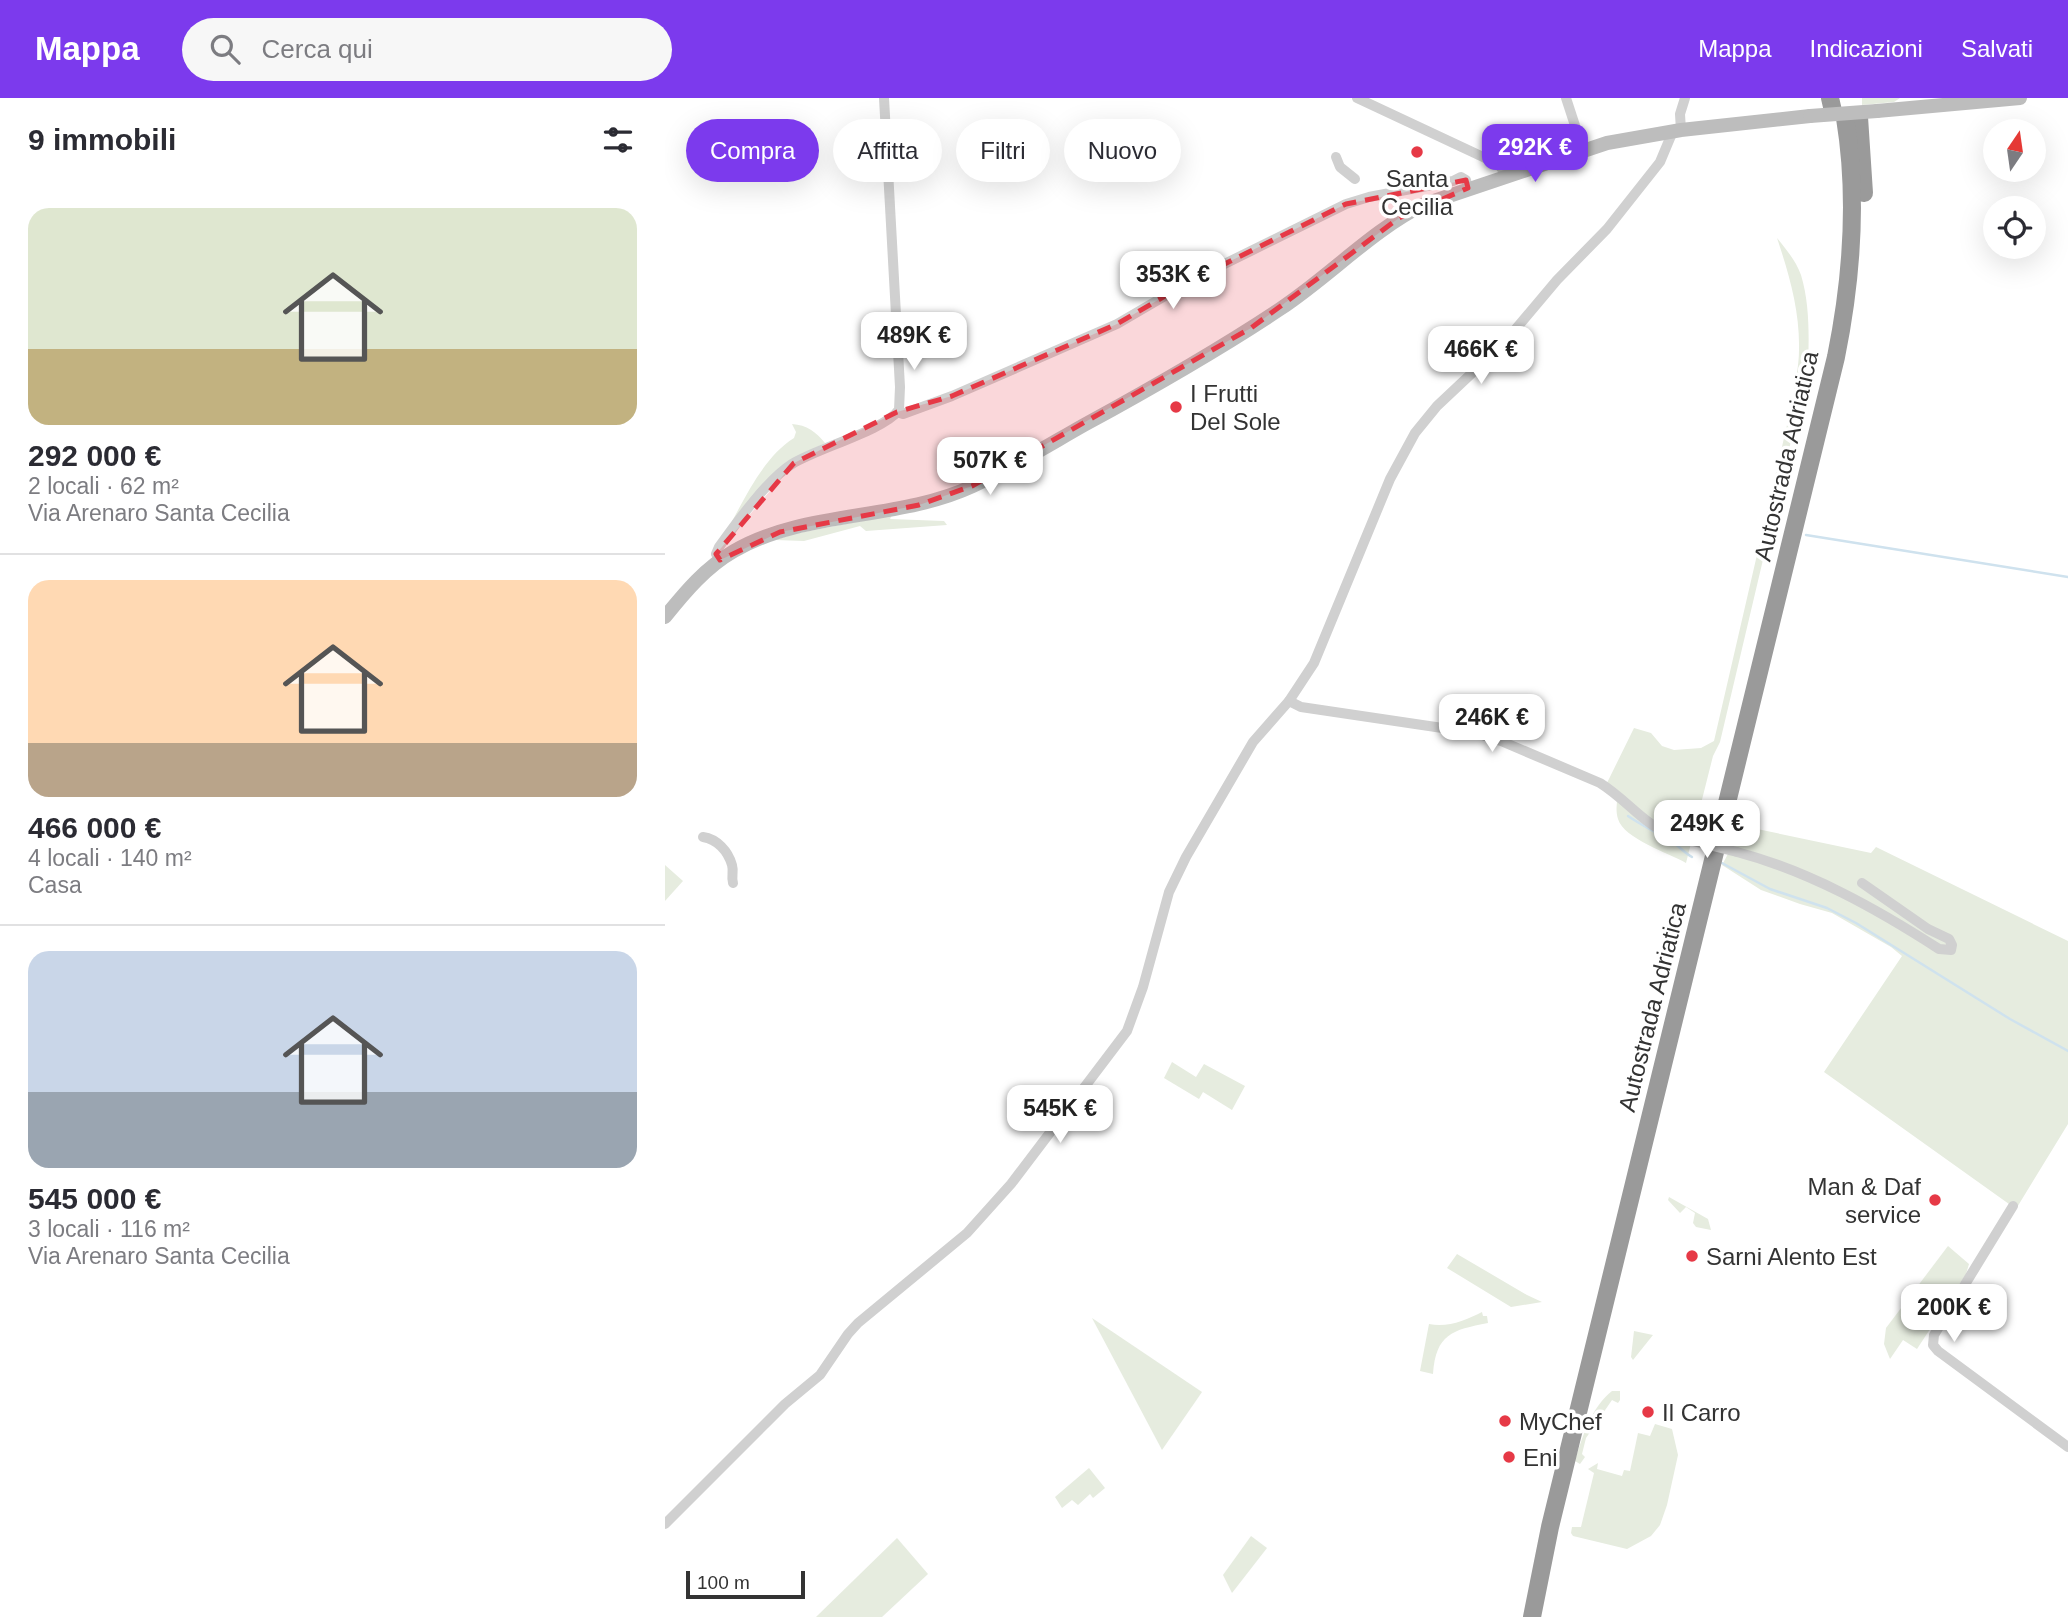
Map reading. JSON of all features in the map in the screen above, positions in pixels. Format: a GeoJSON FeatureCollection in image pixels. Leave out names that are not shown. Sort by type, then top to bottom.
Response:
{"type":"FeatureCollection","features":[{"type":"Feature","properties":{"kind":"highway","name":"Autostrada Adriatica"},"geometry":{"type":"LineString","coordinates":[[1532,1617],[1551,1527],[1840,338],[1849,277],[1852,184],[1848,109]]}},
{"type":"Feature","properties":{"kind":"highway","name":"Autostrada Adriatica"},"geometry":{"type":"LineString","coordinates":[[1521,1617],[1544,1511],[1826,353],[1837,286],[1842,223],[1840,170],[1848,109]]}},
{"type":"Feature","properties":{"kind":"street"},"geometry":{"type":"LineString","coordinates":[[720,560],[716,554],[719,547],[784,470],[826,447],[886,422],[897,412],[900,405],[884,98]]}},
{"type":"Feature","properties":{"kind":"street"},"geometry":{"type":"LineString","coordinates":[[1357,98],[1498,164],[1507,175]]}},
{"type":"Feature","properties":{"kind":"street"},"geometry":{"type":"LineString","coordinates":[[1566,98],[1583,150]]}},
{"type":"Feature","properties":{"kind":"street"},"geometry":{"type":"LineString","coordinates":[[665,1524],[785,1404],[820,1375],[848,1334],[967,1233],[1011,1184],[1126,1031],[1143,987],[1169,892],[1185,857],[1254,742],[1289,701],[1314,663],[1390,479],[1415,433],[1437,406],[1504,344],[1557,280],[1607,229],[1660,162],[1677,130],[1685,98]]}},
{"type":"Feature","properties":{"kind":"street"},"geometry":{"type":"LineString","coordinates":[[665,617],[700,577],[741,547],[768,536],[804,527],[919,505],[972,486],[1108,412],[1282,309],[1410,211],[1468,188],[1635,136],[1810,116],[1848,109],[2020,98]]}},
{"type":"Feature","properties":{"kind":"street"},"geometry":{"type":"LineString","coordinates":[[1336,157],[1341,167],[1355,179]]}},
{"type":"Feature","properties":{"kind":"street"},"geometry":{"type":"LineString","coordinates":[[897,412],[902,414],[952,396],[1117,324],[1194,279],[1346,204],[1461,177],[1466,180],[1468,188]]}},
{"type":"Feature","properties":{"kind":"street"},"geometry":{"type":"LineString","coordinates":[[1289,701],[1301,707],[1476,733],[1501,741],[1600,783],[1644,821],[1685,839],[1790,869],[1857,901],[1939,949],[1948,952],[1951,950],[1949,939],[1928,929],[1862,883]]}},
{"type":"Feature","properties":{"kind":"street"},"geometry":{"type":"LineString","coordinates":[[703,837],[718,842],[726,854],[732,865],[733,883]]}},
{"type":"Feature","properties":{"kind":"street"},"geometry":{"type":"LineString","coordinates":[[2013,1206],[1934,1335],[1933,1345],[1938,1352],[2068,1447]]}},
{"type":"Feature","properties":{"kind":"highlighted area"},"geometry":{"type":"Polygon","coordinates":[[[1466,180],[1468,188],[1399,218],[1251,328],[972,486],[919,505],[780,532],[720,560],[716,554],[794,463],[897,412],[952,396],[1117,324],[1194,279],[1346,204],[1466,180]]]}},
{"type":"Feature","properties":{"kind":"shaded area"},"geometry":{"type":"Polygon","coordinates":[[[1862,98],[1900,98],[1894,102],[1862,105],[1862,98]]]}},
{"type":"Feature","properties":{"kind":"shaded area"},"geometry":{"type":"Polygon","coordinates":[[[1777,238],[1796,265],[1804,286],[1808,322],[1808,369],[1720,742],[1713,756],[1686,863],[1629,833],[1618,819],[1615,794],[1606,785],[1634,728],[1651,733],[1662,746],[1674,750],[1701,748],[1714,741],[1798,368],[1796,307],[1777,238]]]}},
{"type":"Feature","properties":{"kind":"shaded area"},"geometry":{"type":"Polygon","coordinates":[[[792,424],[811,430],[825,443],[799,456],[731,523],[766,465],[794,438],[796,432],[792,424]]]}},
{"type":"Feature","properties":{"kind":"shaded area"},"geometry":{"type":"Polygon","coordinates":[[[892,515],[890,519],[944,521],[947,525],[866,531],[860,526],[804,541],[775,540],[794,534],[892,515]]]}},
{"type":"Feature","properties":{"kind":"shaded area"},"geometry":{"type":"Polygon","coordinates":[[[1743,826],[1871,853],[1876,847],[2068,941],[2068,1124],[2016,1209],[1824,1072],[1902,956],[1832,913],[1761,890],[1722,865],[1743,826]]]}},
{"type":"Feature","properties":{"kind":"shaded area"},"geometry":{"type":"Polygon","coordinates":[[[665,865],[683,881],[665,901],[665,865]]]}},
{"type":"Feature","properties":{"kind":"shaded area"},"geometry":{"type":"Polygon","coordinates":[[[1172,1062],[1196,1077],[1204,1064],[1245,1086],[1232,1110],[1203,1092],[1199,1099],[1164,1078],[1172,1062]]]}},
{"type":"Feature","properties":{"kind":"shaded area"},"geometry":{"type":"Polygon","coordinates":[[[1669,1197],[1708,1219],[1711,1230],[1696,1227],[1693,1223],[1695,1213],[1686,1207],[1680,1213],[1668,1200],[1669,1197]]]}},
{"type":"Feature","properties":{"kind":"shaded area"},"geometry":{"type":"Polygon","coordinates":[[[1948,1246],[1969,1264],[1966,1274],[1917,1349],[1903,1340],[1890,1359],[1884,1344],[1886,1328],[1948,1246]]]}},
{"type":"Feature","properties":{"kind":"shaded area"},"geometry":{"type":"Polygon","coordinates":[[[1457,1254],[1542,1302],[1511,1307],[1447,1268],[1457,1254]]]}},
{"type":"Feature","properties":{"kind":"shaded area"},"geometry":{"type":"Polygon","coordinates":[[[1482,1312],[1483,1316],[1487,1316],[1488,1323],[1465,1328],[1448,1336],[1438,1350],[1433,1374],[1420,1371],[1429,1324],[1450,1324],[1482,1312]]]}},
{"type":"Feature","properties":{"kind":"shaded area"},"geometry":{"type":"Polygon","coordinates":[[[1092,1318],[1202,1392],[1162,1450],[1092,1318]]]}},
{"type":"Feature","properties":{"kind":"shaded area"},"geometry":{"type":"Polygon","coordinates":[[[1634,1331],[1653,1335],[1633,1360],[1631,1357],[1634,1331]]]}},
{"type":"Feature","properties":{"kind":"shaded area"},"geometry":{"type":"Polygon","coordinates":[[[1612,1391],[1620,1391],[1620,1400],[1618,1403],[1612,1400],[1586,1438],[1582,1454],[1585,1457],[1580,1464],[1575,1461],[1581,1441],[1598,1405],[1612,1391]]]}},
{"type":"Feature","properties":{"kind":"shaded area"},"geometry":{"type":"Polygon","coordinates":[[[1655,1424],[1672,1429],[1678,1455],[1660,1525],[1651,1536],[1627,1549],[1573,1536],[1572,1527],[1581,1527],[1594,1473],[1588,1469],[1598,1463],[1597,1469],[1622,1476],[1624,1470],[1630,1471],[1638,1433],[1650,1436],[1655,1424]]]}},
{"type":"Feature","properties":{"kind":"shaded area"},"geometry":{"type":"Polygon","coordinates":[[[1089,1468],[1105,1488],[1093,1498],[1090,1494],[1078,1505],[1072,1500],[1062,1508],[1055,1497],[1089,1468]]]}},
{"type":"Feature","properties":{"kind":"shaded area"},"geometry":{"type":"Polygon","coordinates":[[[1251,1536],[1267,1548],[1232,1593],[1223,1575],[1251,1536]]]}},
{"type":"Feature","properties":{"kind":"shaded area"},"geometry":{"type":"Polygon","coordinates":[[[897,1538],[928,1574],[882,1617],[816,1617],[897,1538]]]}},
{"type":"Feature","properties":{"kind":"waterway"},"geometry":{"type":"LineString","coordinates":[[1806,535],[2068,577]]}},
{"type":"Feature","properties":{"kind":"waterway"},"geometry":{"type":"LineString","coordinates":[[1628,816],[1671,841],[1692,857]]}},
{"type":"Feature","properties":{"kind":"waterway"},"geometry":{"type":"LineString","coordinates":[[1722,863],[1770,889],[1827,908],[1856,923],[2010,1019],[2068,1051]]}},
{"type":"Feature","properties":{"kind":"place","name":"Santa Cecilia"},"geometry":{"type":"Point","coordinates":[1417,152]}},
{"type":"Feature","properties":{"kind":"place","name":"I Frutti Del Sole"},"geometry":{"type":"Point","coordinates":[1176,407]}},
{"type":"Feature","properties":{"kind":"place","name":"Man & Daf service"},"geometry":{"type":"Point","coordinates":[1935,1200]}},
{"type":"Feature","properties":{"kind":"place","name":"Sarni Alento Est"},"geometry":{"type":"Point","coordinates":[1692,1256]}},
{"type":"Feature","properties":{"kind":"place","name":"Il Carro"},"geometry":{"type":"Point","coordinates":[1648,1412]}},
{"type":"Feature","properties":{"kind":"place","name":"MyChef"},"geometry":{"type":"Point","coordinates":[1505,1421]}},
{"type":"Feature","properties":{"kind":"place","name":"Eni"},"geometry":{"type":"Point","coordinates":[1509,1457]}}]}
